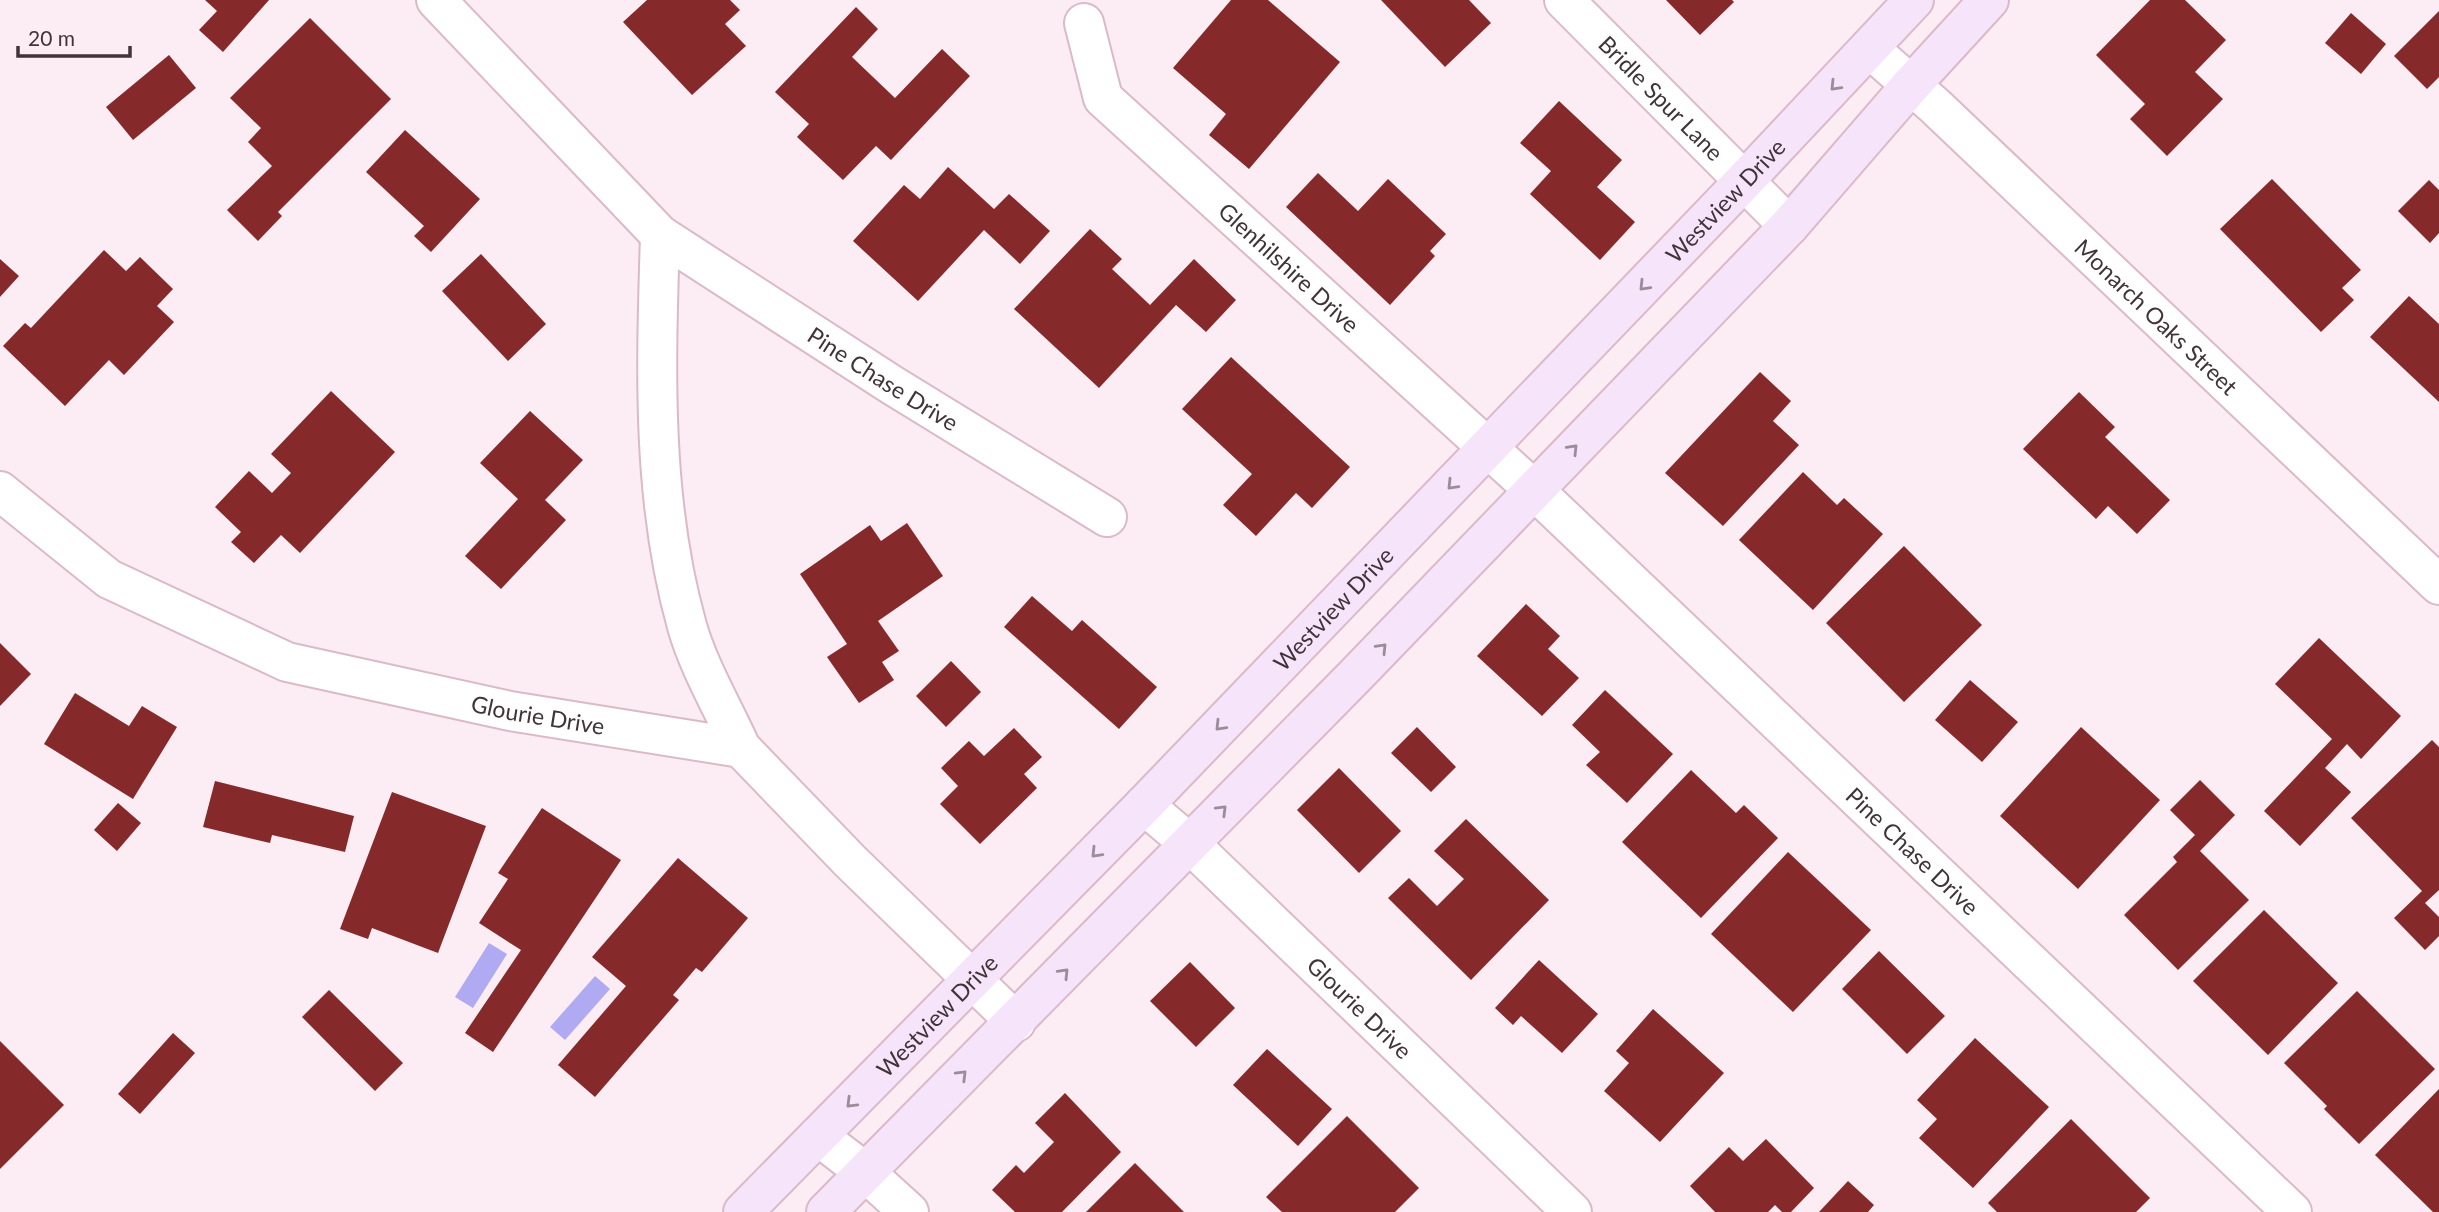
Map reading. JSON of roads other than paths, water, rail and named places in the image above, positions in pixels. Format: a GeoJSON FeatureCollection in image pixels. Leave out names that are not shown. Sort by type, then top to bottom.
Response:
{"type":"FeatureCollection","features":[{"type":"Feature","properties":{"kind":"main road","name":"Westview Drive"},"geometry":{"type":"LineString","coordinates":[[743,1212],[1144,805],[1745,180],[1914,0]]}},
{"type":"Feature","properties":{"kind":"main road"},"geometry":{"type":"LineString","coordinates":[[826,1212],[1016,1023],[1789,226],[1989,0]]}},
{"type":"Feature","properties":{"kind":"street","name":"Pine Chase Drive"},"geometry":{"type":"LineString","coordinates":[[436,0],[660,235],[892,385],[1107,517]]}},
{"type":"Feature","properties":{"kind":"street","name":"Bridle Spur Lane"},"geometry":{"type":"LineString","coordinates":[[1564,0],[1789,226]]}},
{"type":"Feature","properties":{"kind":"street","name":"Glenhilshire Drive"},"geometry":{"type":"LineString","coordinates":[[1084,23],[1103,98],[1533,489]]}},
{"type":"Feature","properties":{"kind":"street","name":"Monarch Oaks Street"},"geometry":{"type":"LineString","coordinates":[[1870,49],[1912,84],[2439,585]]}},
{"type":"Feature","properties":{"kind":"street"},"geometry":{"type":"LineString","coordinates":[[660,235],[656,396],[666,512],[688,627],[741,748],[850,861],[1016,1023]]}},
{"type":"Feature","properties":{"kind":"street","name":"Pine Chase Drive"},"geometry":{"type":"LineString","coordinates":[[1533,489],[2292,1212]]}},
{"type":"Feature","properties":{"kind":"street","name":"Glourie Drive"},"geometry":{"type":"LineString","coordinates":[[0,491],[109,579],[287,662],[510,711],[741,748]]}},
{"type":"Feature","properties":{"kind":"street","name":"Glourie Drive"},"geometry":{"type":"LineString","coordinates":[[1144,805],[1189,844],[1572,1212]]}},
{"type":"Feature","properties":{"kind":"street"},"geometry":{"type":"LineString","coordinates":[[818,1136],[865,1172],[909,1212]]}}]}
